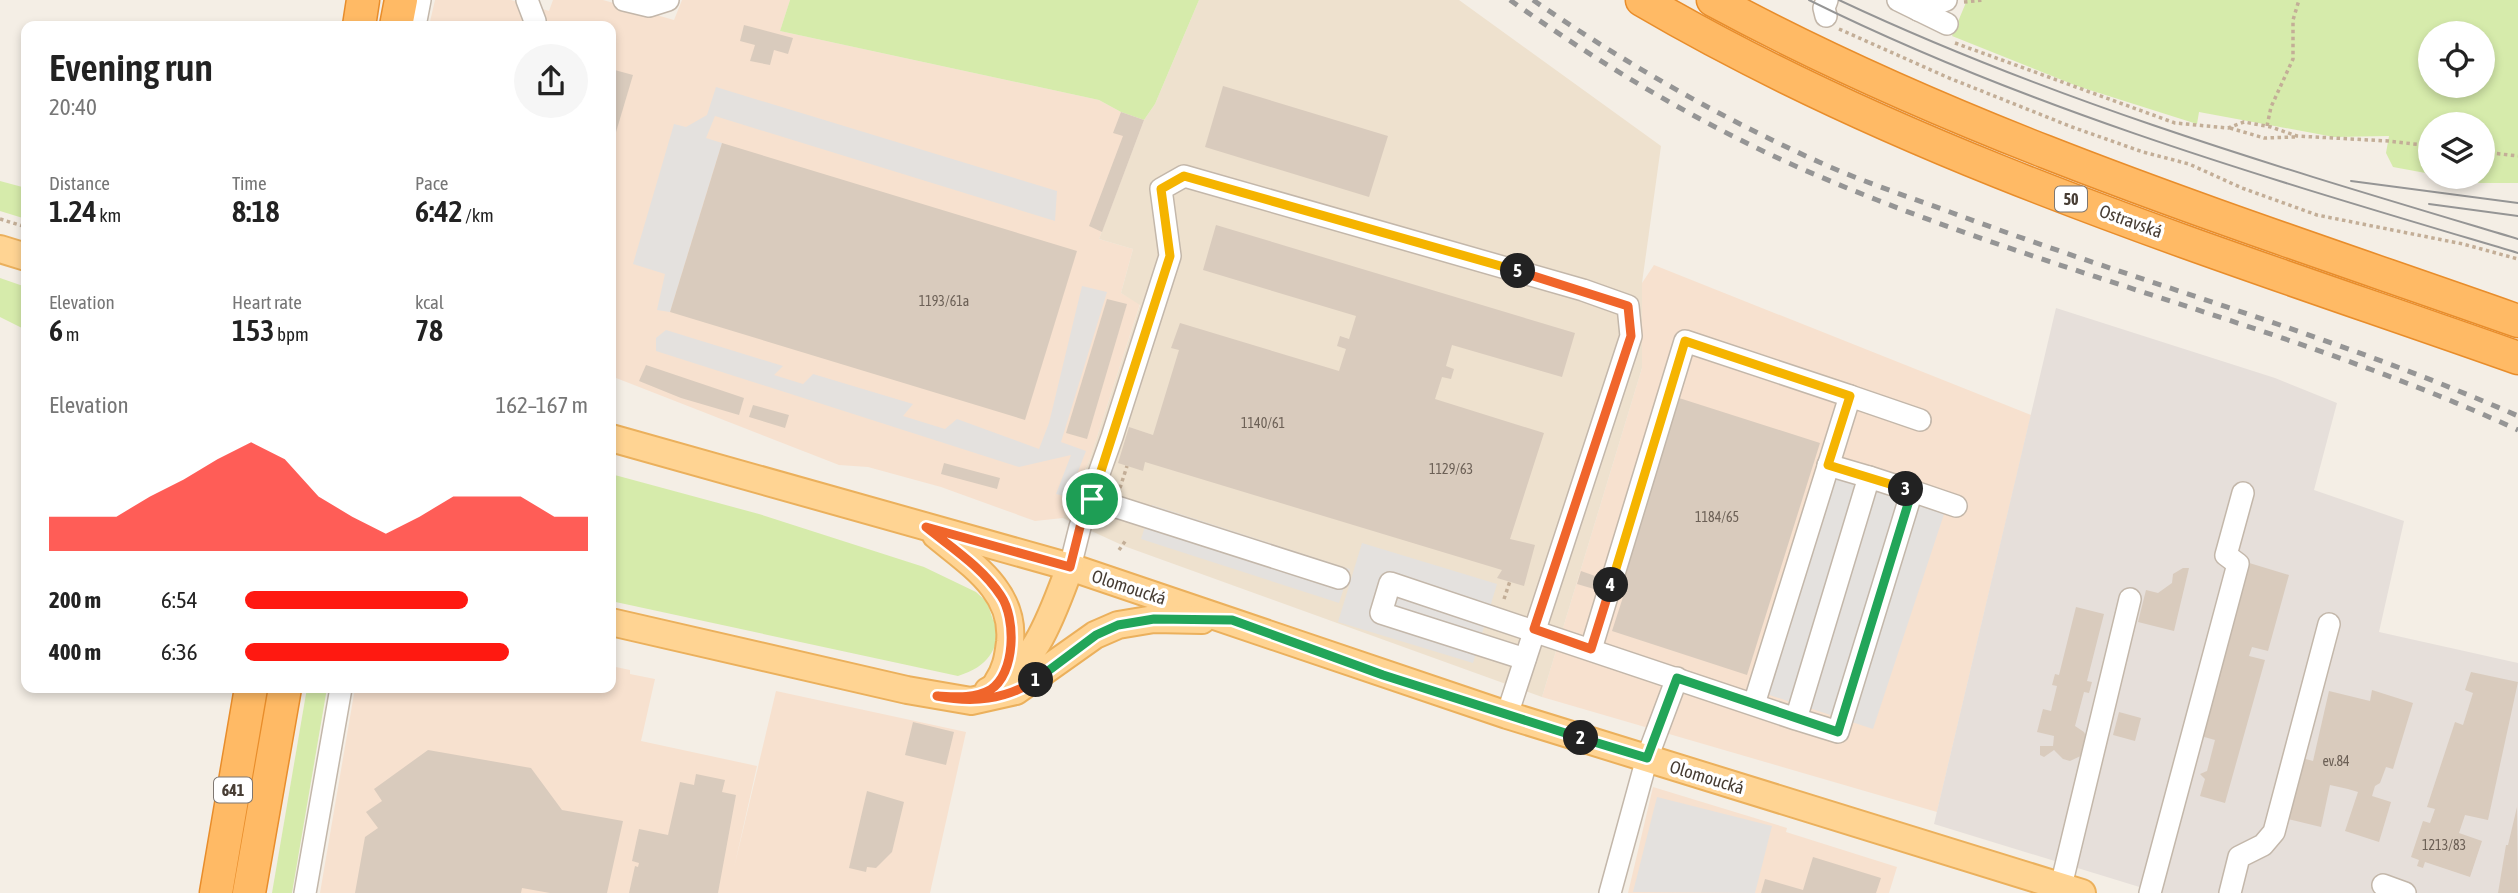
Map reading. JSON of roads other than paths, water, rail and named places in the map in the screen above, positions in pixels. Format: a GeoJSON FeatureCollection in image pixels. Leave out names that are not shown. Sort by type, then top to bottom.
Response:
{"type":"FeatureCollection","features":[{"type":"Feature","properties":{"kind":"highway"},"geometry":{"type":"LineString","coordinates":[[360,21],[363,0]]}},
{"type":"Feature","properties":{"kind":"highway"},"geometry":{"type":"LineString","coordinates":[[398,21],[401,0]]}},
{"type":"Feature","properties":{"kind":"highway","name":"Ostravská"},"geometry":{"type":"LineString","coordinates":[[1642,0],[1745,58],[1926,142],[2121,217],[2518,358]]}},
{"type":"Feature","properties":{"kind":"highway","name":"Ostravská"},"geometry":{"type":"LineString","coordinates":[[1713,0],[1855,71],[2034,146],[2156,193],[2518,321]]}},
{"type":"Feature","properties":{"kind":"highway","name":"641"},"geometry":{"type":"LineString","coordinates":[[216,893],[250,693]]}},
{"type":"Feature","properties":{"kind":"highway","name":"641"},"geometry":{"type":"LineString","coordinates":[[250,893],[284,693]]}},
{"type":"Feature","properties":{"kind":"main road"},"geometry":{"type":"LineString","coordinates":[[0,249],[21,255]]}},
{"type":"Feature","properties":{"kind":"main road","name":"Olomoucká"},"geometry":{"type":"LineString","coordinates":[[616,439],[1070,567],[1507,715],[2071,890]]}},
{"type":"Feature","properties":{"kind":"main road"},"geometry":{"type":"LineString","coordinates":[[926,527],[981,573],[1001,595],[1007,607],[1010,630],[1008,660],[1004,673],[992,689]]}},
{"type":"Feature","properties":{"kind":"main road"},"geometry":{"type":"LineString","coordinates":[[937,696],[968,697],[992,689],[1009,679],[1030,654],[1053,612],[1070,567]]}},
{"type":"Feature","properties":{"kind":"main road"},"geometry":{"type":"LineString","coordinates":[[616,623],[937,696],[971,701],[1016,691],[1096,635],[1118,625],[1154,619],[1232,620]]}},
{"type":"Feature","properties":{"kind":"street"},"geometry":{"type":"LineString","coordinates":[[416,21],[419,0]]}},
{"type":"Feature","properties":{"kind":"street"},"geometry":{"type":"LineString","coordinates":[[527,0],[535,21]]}},
{"type":"Feature","properties":{"kind":"street"},"geometry":{"type":"LineString","coordinates":[[624,0],[649,6],[668,0]]}},
{"type":"Feature","properties":{"kind":"street"},"geometry":{"type":"LineString","coordinates":[[1898,0],[1947,24]]}},
{"type":"Feature","properties":{"kind":"street"},"geometry":{"type":"LineString","coordinates":[[1918,10],[1953,1]]}},
{"type":"Feature","properties":{"kind":"street"},"geometry":{"type":"LineString","coordinates":[[1070,567],[1080,527],[1092,499],[1170,256],[1161,189],[1184,176],[1583,290],[1628,306],[1631,336],[1507,715]]}},
{"type":"Feature","properties":{"kind":"street"},"geometry":{"type":"LineString","coordinates":[[1591,649],[1685,341],[1920,419]]}},
{"type":"Feature","properties":{"kind":"street"},"geometry":{"type":"LineString","coordinates":[[1754,704],[1850,396]]}},
{"type":"Feature","properties":{"kind":"street"},"geometry":{"type":"LineString","coordinates":[[1828,465],[1956,506]]}},
{"type":"Feature","properties":{"kind":"street"},"geometry":{"type":"LineString","coordinates":[[1796,719],[1869,478]]}},
{"type":"Feature","properties":{"kind":"street"},"geometry":{"type":"LineString","coordinates":[[1525,659],[1381,613],[1390,583],[1838,732],[1912,491]]}},
{"type":"Feature","properties":{"kind":"street"},"geometry":{"type":"LineString","coordinates":[[2150,893],[2238,564],[2226,555],[2243,493]]}},
{"type":"Feature","properties":{"kind":"street"},"geometry":{"type":"LineString","coordinates":[[1092,499],[1339,578]]}},
{"type":"Feature","properties":{"kind":"street"},"geometry":{"type":"LineString","coordinates":[[2071,890],[2130,598]]}},
{"type":"Feature","properties":{"kind":"street"},"geometry":{"type":"LineString","coordinates":[[2230,893],[2239,857],[2263,845],[2274,832],[2329,624]]}},
{"type":"Feature","properties":{"kind":"street"},"geometry":{"type":"LineString","coordinates":[[1610,893],[1647,758],[1677,678]]}},
{"type":"Feature","properties":{"kind":"street"},"geometry":{"type":"LineString","coordinates":[[305,893],[340,693]]}},
{"type":"Feature","properties":{"kind":"street"},"geometry":{"type":"LineString","coordinates":[[2383,885],[2405,893]]}},
{"type":"Feature","properties":{"kind":"tram line"},"geometry":{"type":"LineString","coordinates":[[1809,0],[1981,77],[2158,142],[2518,253]]}},
{"type":"Feature","properties":{"kind":"tram line"},"geometry":{"type":"LineString","coordinates":[[1839,0],[1922,37],[2090,103],[2259,160],[2518,239]]}},
{"type":"Feature","properties":{"kind":"tram line"},"geometry":{"type":"LineString","coordinates":[[2351,181],[2518,203]]}},
{"type":"Feature","properties":{"kind":"tram line"},"geometry":{"type":"LineString","coordinates":[[2429,204],[2518,216]]}},
{"type":"Feature","properties":{"kind":"railway"},"geometry":{"type":"LineString","coordinates":[[1510,0],[1583,50],[1658,96],[1736,138],[1816,175],[1991,242],[2345,360],[2518,430]]}},
{"type":"Feature","properties":{"kind":"railway"},"geometry":{"type":"LineString","coordinates":[[1533,0],[1672,87],[1782,145],[1835,169],[2021,238],[2307,334],[2518,416]]}}]}
